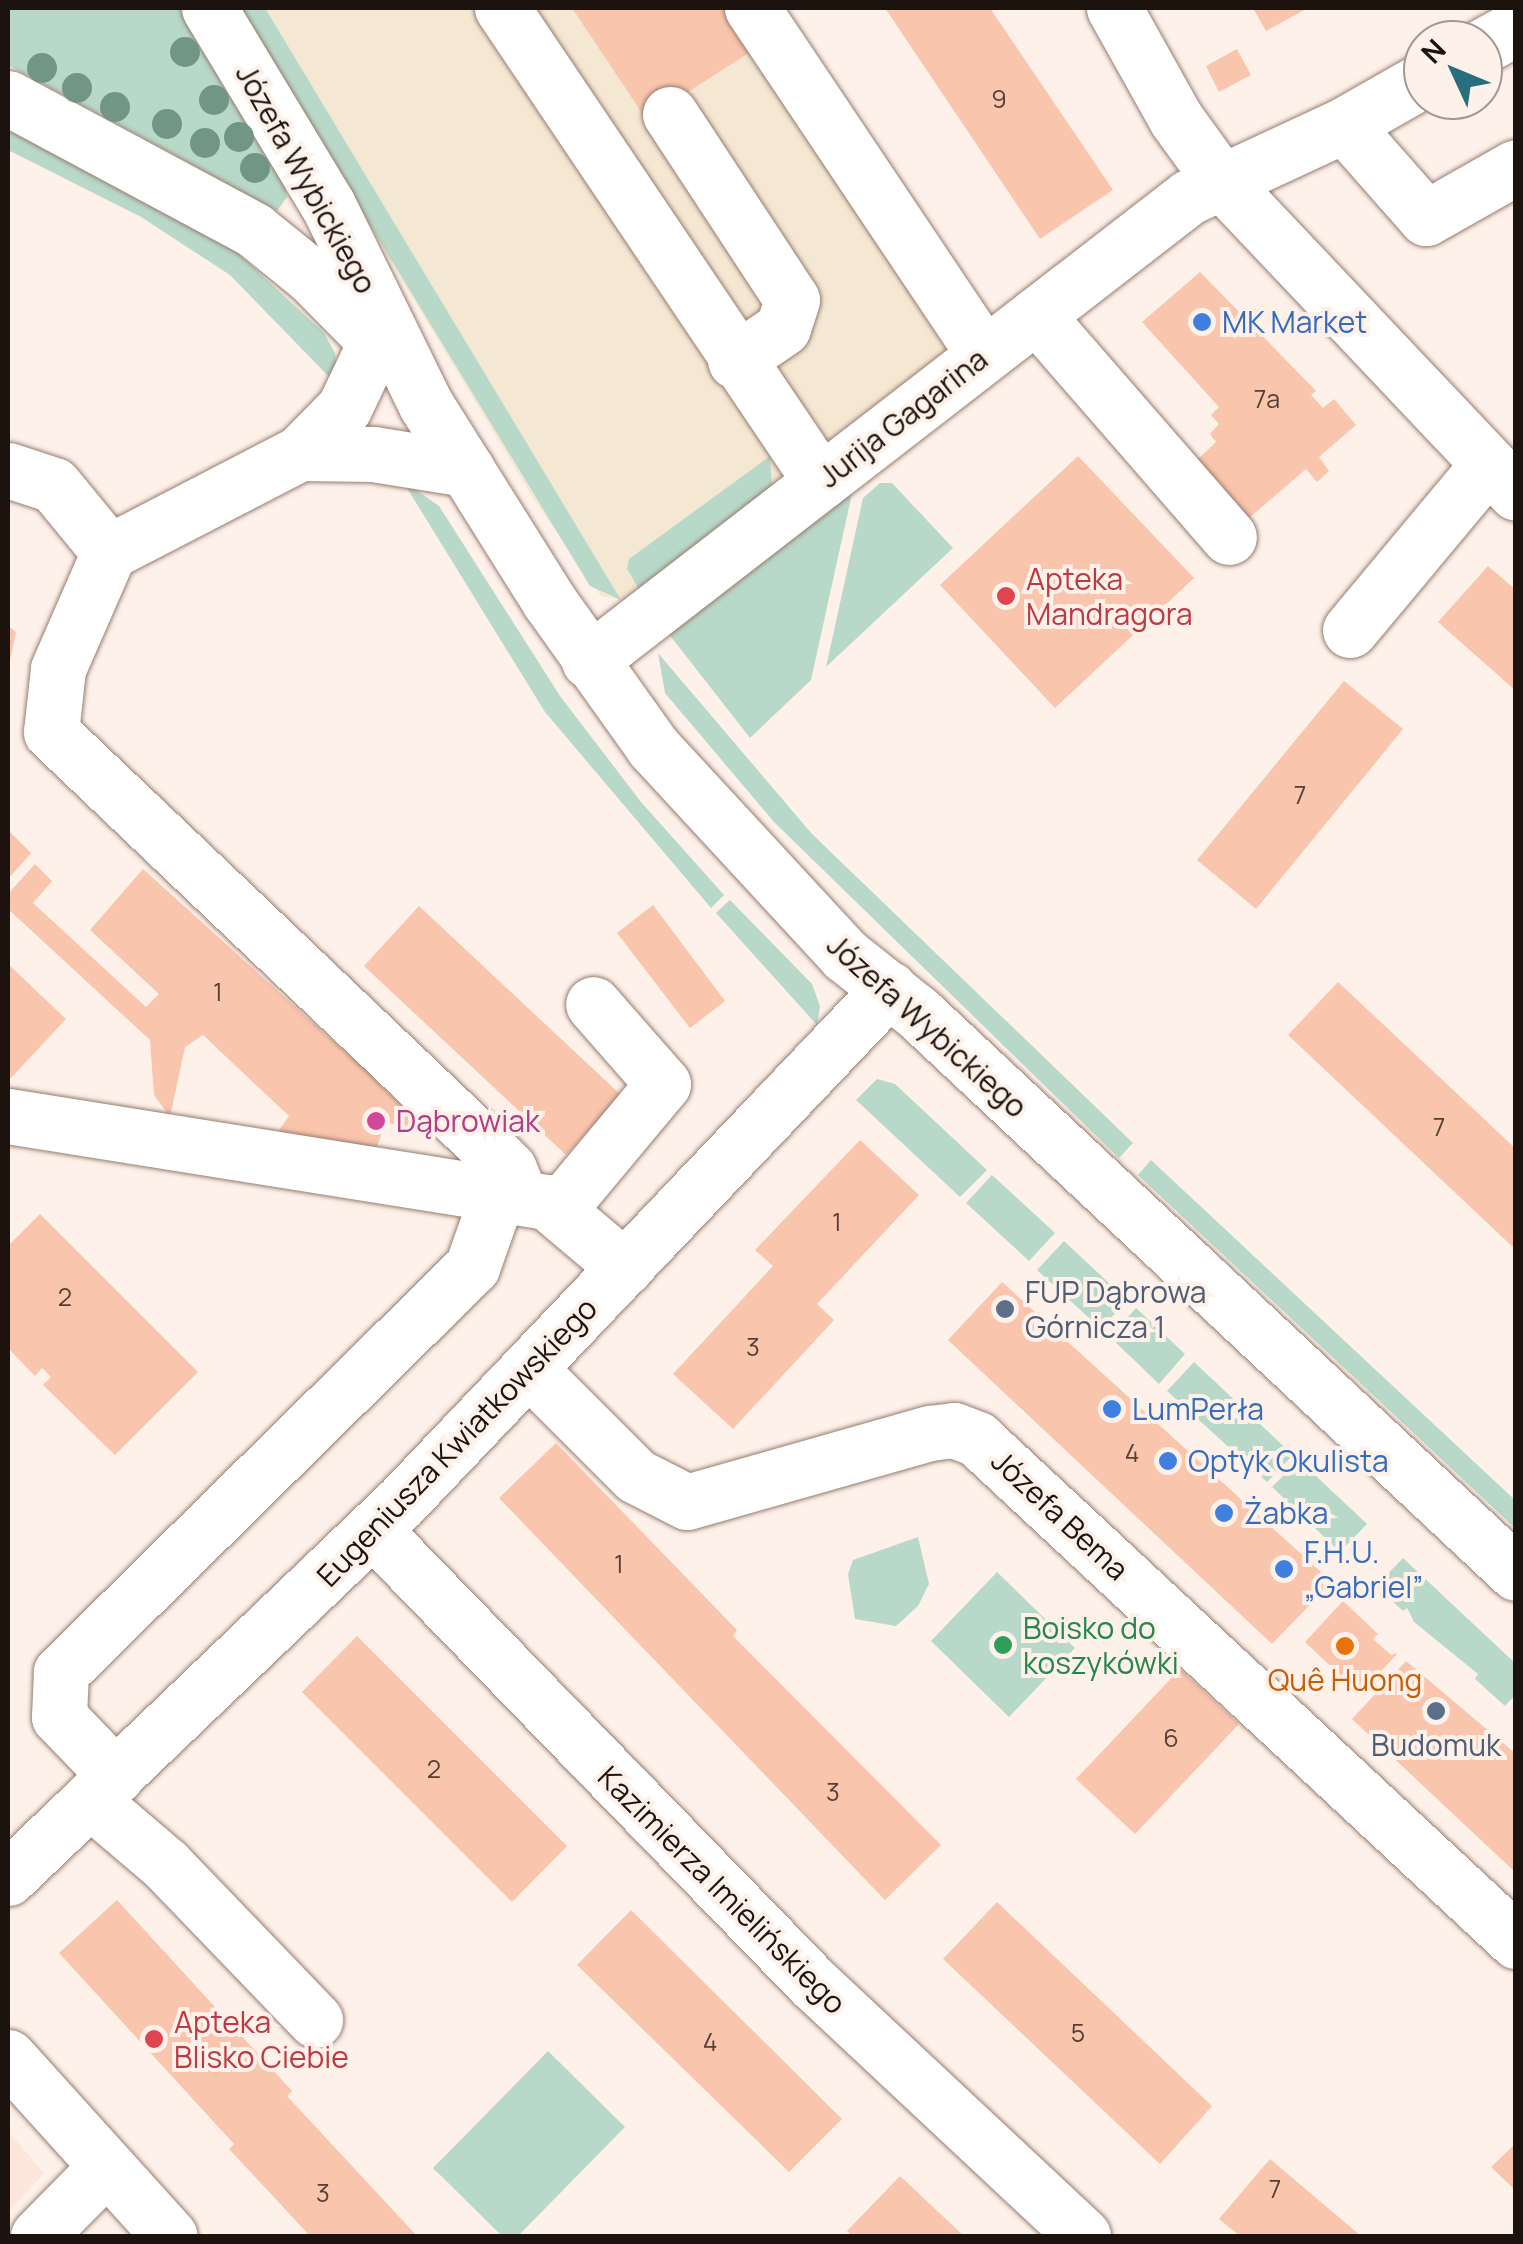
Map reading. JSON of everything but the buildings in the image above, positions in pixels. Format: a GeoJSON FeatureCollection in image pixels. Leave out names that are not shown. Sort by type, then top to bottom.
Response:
{"type":"FeatureCollection","features":[{"type":"Feature","properties":{"kind":"street","name":"Józefa Wybickiego"},"geometry":{"type":"LineString","coordinates":[[210,8],[328,206],[426,405]]}},
{"type":"Feature","properties":{"kind":"street"},"geometry":{"type":"LineString","coordinates":[[502,8],[735,361],[821,482]]}},
{"type":"Feature","properties":{"kind":"street"},"geometry":{"type":"LineString","coordinates":[[752,8],[984,355]]}},
{"type":"Feature","properties":{"kind":"street"},"geometry":{"type":"LineString","coordinates":[[1114,8],[1176,119],[1220,181],[1501,480],[1350,630]]}},
{"type":"Feature","properties":{"kind":"street","name":"Jurija Gagarina"},"geometry":{"type":"LineString","coordinates":[[589,661],[1164,215],[1220,181],[1344,126],[1403,92]]}},
{"type":"Feature","properties":{"kind":"street","name":"Józefa Wybickiego"},"geometry":{"type":"LineString","coordinates":[[8,98],[242,222],[312,276],[376,341],[426,405],[589,661],[652,747],[745,853],[845,956],[889,989],[1516,1572]]}},
{"type":"Feature","properties":{"kind":"street"},"geometry":{"type":"LineString","coordinates":[[670,114],[792,300],[782,328],[735,361]]}},
{"type":"Feature","properties":{"kind":"street"},"geometry":{"type":"LineString","coordinates":[[1344,126],[1426,218],[1516,167]]}},
{"type":"Feature","properties":{"kind":"street"},"geometry":{"type":"LineString","coordinates":[[1036,314],[1229,538]]}},
{"type":"Feature","properties":{"kind":"street"},"geometry":{"type":"LineString","coordinates":[[376,341],[344,408],[300,454],[109,552],[58,669],[51,732],[486,1147],[508,1169],[525,1200]]}},
{"type":"Feature","properties":{"kind":"street"},"geometry":{"type":"LineString","coordinates":[[300,454],[373,454],[467,469]]}},
{"type":"Feature","properties":{"kind":"street"},"geometry":{"type":"LineString","coordinates":[[8,470],[54,485],[109,552]]}},
{"type":"Feature","properties":{"kind":"street","name":"Eugeniusza Kwiatkowskiego"},"geometry":{"type":"LineString","coordinates":[[8,1878],[373,1530],[889,989]]}},
{"type":"Feature","properties":{"kind":"street"},"geometry":{"type":"LineString","coordinates":[[314,2020],[166,1865],[103,1788],[59,1717],[62,1672],[472,1267],[525,1200],[663,1084],[593,1004]]}},
{"type":"Feature","properties":{"kind":"street"},"geometry":{"type":"LineString","coordinates":[[8,1116],[525,1200],[625,1268]]}},
{"type":"Feature","properties":{"kind":"street","name":"Józefa Bema"},"geometry":{"type":"LineString","coordinates":[[529,1369],[636,1476],[686,1502],[930,1434],[954,1430],[977,1439],[1516,1942]]}},
{"type":"Feature","properties":{"kind":"street","name":"Kazimierza Imielińskiego"},"geometry":{"type":"LineString","coordinates":[[373,1530],[812,1982],[1083,2236]]}},
{"type":"Feature","properties":{"kind":"street"},"geometry":{"type":"LineString","coordinates":[[8,2056],[170,2236]]}},
{"type":"Feature","properties":{"kind":"street"},"geometry":{"type":"LineString","coordinates":[[38,2236],[105,2168]]}},
{"type":"Feature","properties":{"kind":"shaded area"},"geometry":{"type":"Polygon","coordinates":[[[238,8],[785,8],[990,325],[628,601],[601,596],[533,498],[238,8]]]}},
{"type":"Feature","properties":{"kind":"shaded area"},"geometry":{"type":"Polygon","coordinates":[[[8,2131],[44,2173],[8,2213],[8,2131]]]}},
{"type":"Feature","properties":{"kind":"green space"},"geometry":{"type":"Polygon","coordinates":[[[8,8],[179,8],[283,176],[287,197],[277,211],[8,65],[8,8]]]}},
{"type":"Feature","properties":{"kind":"green space"},"geometry":{"type":"Polygon","coordinates":[[[238,8],[265,8],[621,600],[590,586],[238,8]]]}},
{"type":"Feature","properties":{"kind":"green space"},"geometry":{"type":"Polygon","coordinates":[[[8,125],[211,232],[324,333],[335,353],[337,385],[230,275],[141,217],[8,150],[8,125]]]}},
{"type":"Feature","properties":{"kind":"green space"},"geometry":{"type":"Polygon","coordinates":[[[770,456],[772,488],[643,596],[627,569],[629,559],[770,456]]]}},
{"type":"Feature","properties":{"kind":"green space"},"geometry":{"type":"Polygon","coordinates":[[[402,480],[439,506],[560,696],[641,802],[724,895],[711,908],[545,712],[402,480]]]}},
{"type":"Feature","properties":{"kind":"green space"},"geometry":{"type":"Polygon","coordinates":[[[880,483],[892,483],[953,548],[826,667],[863,498],[880,483]]]}},
{"type":"Feature","properties":{"kind":"green space"},"geometry":{"type":"Polygon","coordinates":[[[853,489],[811,680],[750,738],[668,633],[853,489]]]}},
{"type":"Feature","properties":{"kind":"green space"},"geometry":{"type":"Polygon","coordinates":[[[658,653],[812,834],[1133,1143],[1119,1158],[774,822],[665,693],[658,653]]]}},
{"type":"Feature","properties":{"kind":"green space"},"geometry":{"type":"Polygon","coordinates":[[[730,900],[812,984],[820,1006],[817,1025],[716,913],[730,900]]]}},
{"type":"Feature","properties":{"kind":"green space"},"geometry":{"type":"Polygon","coordinates":[[[877,1079],[895,1084],[987,1170],[960,1197],[856,1100],[877,1079]]]}},
{"type":"Feature","properties":{"kind":"green space"},"geometry":{"type":"Polygon","coordinates":[[[1151,1160],[1515,1500],[1515,1528],[1138,1175],[1151,1160]]]}},
{"type":"Feature","properties":{"kind":"green space"},"geometry":{"type":"Polygon","coordinates":[[[992,1175],[1055,1233],[1029,1261],[966,1203],[992,1175]]]}},
{"type":"Feature","properties":{"kind":"green space"},"geometry":{"type":"Polygon","coordinates":[[[1064,1241],[1127,1300],[1101,1329],[1037,1270],[1064,1241]]]}},
{"type":"Feature","properties":{"kind":"green space"},"geometry":{"type":"Polygon","coordinates":[[[1136,1308],[1185,1354],[1159,1384],[1110,1337],[1136,1308]]]}},
{"type":"Feature","properties":{"kind":"green space"},"geometry":{"type":"Polygon","coordinates":[[[1194,1362],[1293,1455],[1267,1482],[1167,1391],[1194,1362]]]}},
{"type":"Feature","properties":{"kind":"green space"},"geometry":{"type":"Polygon","coordinates":[[[1299,1460],[1367,1524],[1340,1552],[1272,1487],[1299,1460]]]}},
{"type":"Feature","properties":{"kind":"green space"},"geometry":{"type":"Polygon","coordinates":[[[918,1537],[929,1584],[918,1606],[896,1626],[855,1619],[848,1574],[853,1560],[918,1537]]]}},
{"type":"Feature","properties":{"kind":"green space"},"geometry":{"type":"Polygon","coordinates":[[[1403,1558],[1515,1663],[1515,1695],[1505,1706],[1475,1679],[1478,1674],[1414,1622],[1407,1608],[1403,1611],[1376,1586],[1403,1558]]]}},
{"type":"Feature","properties":{"kind":"green space","name":"Boisko do koszykówki"},"geometry":{"type":"Polygon","coordinates":[[[997,1572],[1075,1648],[1009,1717],[931,1641],[997,1572]]]}},
{"type":"Feature","properties":{"kind":"green space"},"geometry":{"type":"Polygon","coordinates":[[[548,2051],[625,2127],[518,2236],[502,2236],[433,2168],[548,2051]]]}},
{"type":"Feature","properties":{"kind":"place","name":"MK Market"},"geometry":{"type":"Point","coordinates":[1202,322]}},
{"type":"Feature","properties":{"kind":"place","name":"Apteka Mandragora"},"geometry":{"type":"Point","coordinates":[1006,596]}},
{"type":"Feature","properties":{"kind":"place","name":"Dąbrowiak"},"geometry":{"type":"Point","coordinates":[376,1121]}},
{"type":"Feature","properties":{"kind":"place","name":"FUP Dąbrowa Górnicza 1"},"geometry":{"type":"Point","coordinates":[1005,1309]}},
{"type":"Feature","properties":{"kind":"place","name":"LumPerła"},"geometry":{"type":"Point","coordinates":[1112,1409]}},
{"type":"Feature","properties":{"kind":"place","name":"Optyk Okulista"},"geometry":{"type":"Point","coordinates":[1168,1461]}},
{"type":"Feature","properties":{"kind":"place","name":"Żabka"},"geometry":{"type":"Point","coordinates":[1224,1513]}},
{"type":"Feature","properties":{"kind":"place","name":"F.H.U. „Gabriel”"},"geometry":{"type":"Point","coordinates":[1284,1569]}},
{"type":"Feature","properties":{"kind":"place","name":"Boisko do koszykówki"},"geometry":{"type":"Point","coordinates":[1003,1645]}},
{"type":"Feature","properties":{"kind":"place","name":"Quê Huong"},"geometry":{"type":"Point","coordinates":[1345,1646]}},
{"type":"Feature","properties":{"kind":"place","name":"Budomuk"},"geometry":{"type":"Point","coordinates":[1436,1711]}},
{"type":"Feature","properties":{"kind":"place","name":"Apteka Blisko Ciebie"},"geometry":{"type":"Point","coordinates":[154,2039]}}]}
